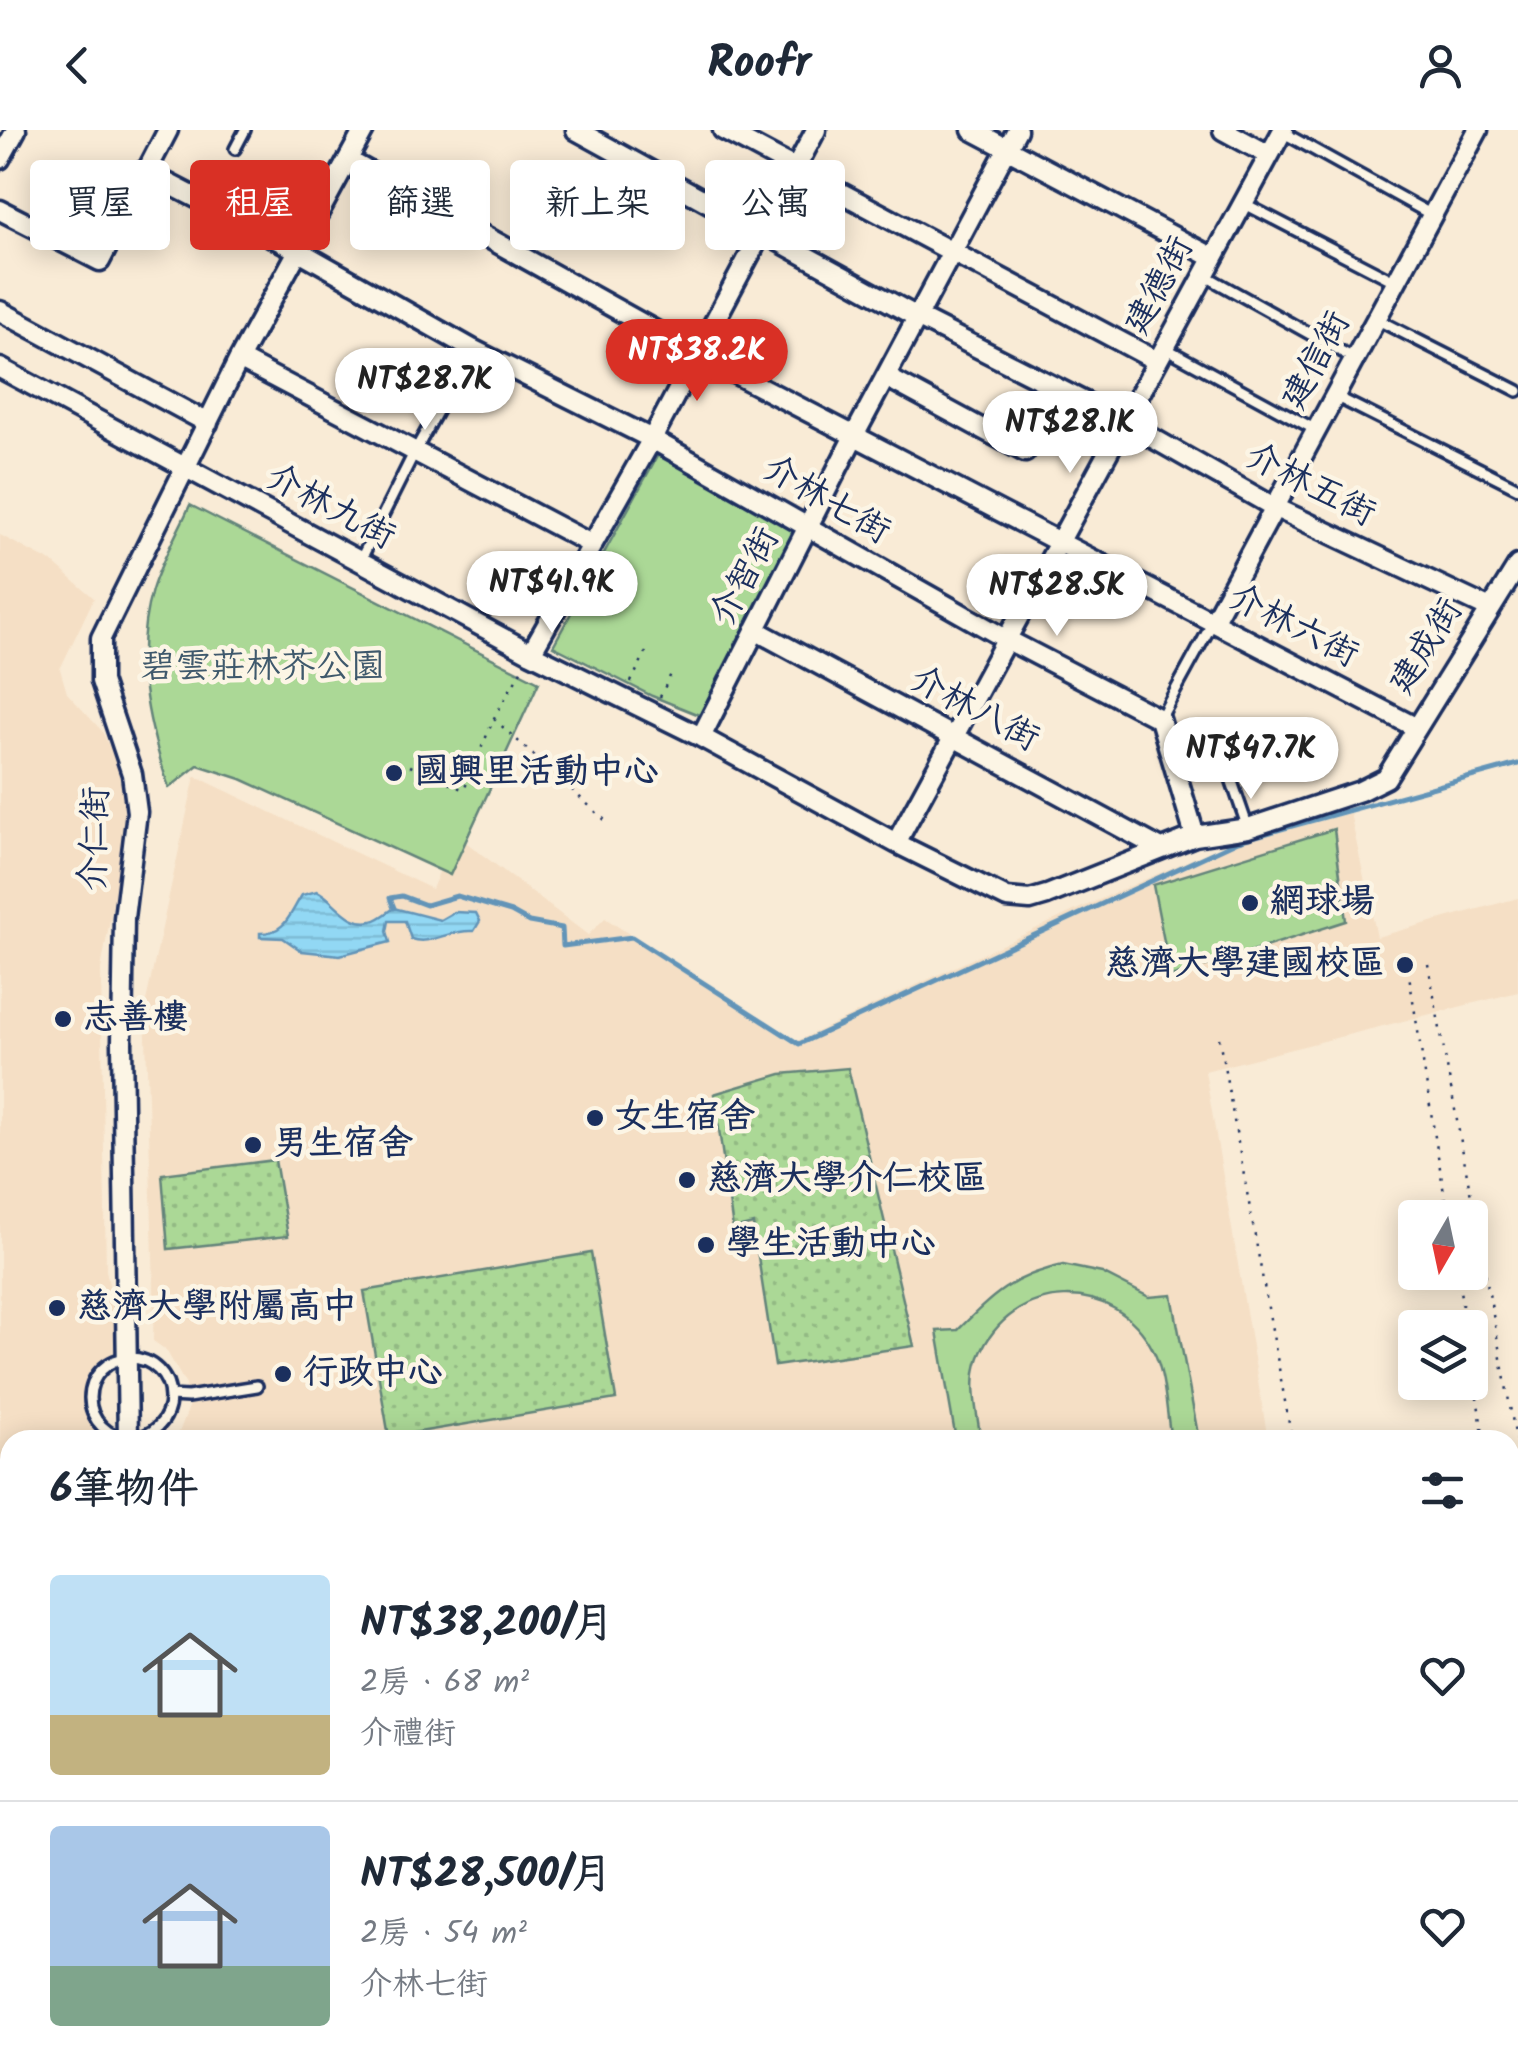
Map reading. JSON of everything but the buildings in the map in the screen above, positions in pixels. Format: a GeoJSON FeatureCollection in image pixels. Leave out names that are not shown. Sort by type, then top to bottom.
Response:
{"type":"FeatureCollection","features":[{"type":"Feature","properties":{"kind":"street"},"geometry":{"type":"LineString","coordinates":[[0,159],[16,130]]}},
{"type":"Feature","properties":{"kind":"street"},"geometry":{"type":"LineString","coordinates":[[151,160],[168,130]]}},
{"type":"Feature","properties":{"kind":"street","name":"介仁街"},"geometry":{"type":"LineString","coordinates":[[128,1430],[122,1042],[124,918],[137,812],[132,774],[101,681],[102,638],[239,359],[364,130]]}},
{"type":"Feature","properties":{"kind":"street","name":"介林五街"},"geometry":{"type":"LineString","coordinates":[[576,130],[705,201]]}},
{"type":"Feature","properties":{"kind":"street"},"geometry":{"type":"LineString","coordinates":[[723,130],[779,160]]}},
{"type":"Feature","properties":{"kind":"street"},"geometry":{"type":"LineString","coordinates":[[801,160],[816,130]]}},
{"type":"Feature","properties":{"kind":"street"},"geometry":{"type":"LineString","coordinates":[[972,130],[1212,257]]}},
{"type":"Feature","properties":{"kind":"street","name":"介智街"},"geometry":{"type":"LineString","coordinates":[[701,737],[854,436],[1017,130]]}},
{"type":"Feature","properties":{"kind":"street"},"geometry":{"type":"LineString","coordinates":[[1223,130],[1269,155]]}},
{"type":"Feature","properties":{"kind":"street","name":"建信街"},"geometry":{"type":"LineString","coordinates":[[1213,622],[1478,130]]}},
{"type":"Feature","properties":{"kind":"street","name":"建德街"},"geometry":{"type":"LineString","coordinates":[[896,842],[1282,131]]}},
{"type":"Feature","properties":{"kind":"street","name":"介林六街"},"geometry":{"type":"LineString","coordinates":[[348,160],[697,354],[1415,727]]}},
{"type":"Feature","properties":{"kind":"street","name":"介林七街"},"geometry":{"type":"LineString","coordinates":[[170,185],[300,251],[472,349],[652,440],[1006,639],[1160,719]]}},
{"type":"Feature","properties":{"kind":"street"},"geometry":{"type":"LineString","coordinates":[[845,195],[1161,354]]}},
{"type":"Feature","properties":{"kind":"street"},"geometry":{"type":"LineString","coordinates":[[0,210],[30,225]]}},
{"type":"Feature","properties":{"kind":"street"},"geometry":{"type":"LineString","coordinates":[[78,250],[100,261],[105,250]]}},
{"type":"Feature","properties":{"kind":"street"},"geometry":{"type":"LineString","coordinates":[[532,652],[652,440],[752,250]]}},
{"type":"Feature","properties":{"kind":"street","name":"介林五街"},"geometry":{"type":"LineString","coordinates":[[794,250],[1126,423],[1274,507],[1490,610]]}},
{"type":"Feature","properties":{"kind":"street"},"geometry":{"type":"LineString","coordinates":[[0,311],[208,422]]}},
{"type":"Feature","properties":{"kind":"street"},"geometry":{"type":"LineString","coordinates":[[239,359],[591,544]]}},
{"type":"Feature","properties":{"kind":"street","name":"介林九街"},"geometry":{"type":"LineString","coordinates":[[0,368],[896,842]]}},
{"type":"Feature","properties":{"kind":"street"},"geometry":{"type":"LineString","coordinates":[[888,378],[1025,452]]}},
{"type":"Feature","properties":{"kind":"street","name":"建成街"},"geometry":{"type":"LineString","coordinates":[[896,842],[1007,898],[1030,900],[1195,836],[1248,828],[1360,792],[1386,778],[1518,565]]}},
{"type":"Feature","properties":{"kind":"street","name":"介林八街"},"geometry":{"type":"LineString","coordinates":[[755,630],[1161,850]]}},
{"type":"Feature","properties":{"kind":"street"},"geometry":{"type":"LineString","coordinates":[[1160,719],[1195,836]]}},
{"type":"Feature","properties":{"kind":"lane"},"geometry":{"type":"LineString","coordinates":[[236,148],[245,130]]}},
{"type":"Feature","properties":{"kind":"lane"},"geometry":{"type":"LineString","coordinates":[[1282,131],[1432,215]]}},
{"type":"Feature","properties":{"kind":"lane"},"geometry":{"type":"LineString","coordinates":[[1243,204],[1396,282]]}},
{"type":"Feature","properties":{"kind":"lane"},"geometry":{"type":"LineString","coordinates":[[1204,275],[1355,359]]}},
{"type":"Feature","properties":{"kind":"lane"},"geometry":{"type":"LineString","coordinates":[[1376,319],[1518,391]]}},
{"type":"Feature","properties":{"kind":"lane"},"geometry":{"type":"LineString","coordinates":[[360,561],[472,349]]}},
{"type":"Feature","properties":{"kind":"lane"},"geometry":{"type":"LineString","coordinates":[[1161,354],[1316,430]]}},
{"type":"Feature","properties":{"kind":"lane"},"geometry":{"type":"LineString","coordinates":[[1334,396],[1518,488]]}},
{"type":"Feature","properties":{"kind":"lane"},"geometry":{"type":"LineString","coordinates":[[1160,719],[1213,622]]}},
{"type":"Feature","properties":{"kind":"lane"},"geometry":{"type":"LineString","coordinates":[[1220,747],[1248,828]]}},
{"type":"Feature","properties":{"kind":"lane"},"geometry":{"type":"LineString","coordinates":[[109,1430],[95,1417],[91,1391],[104,1368],[129,1358],[153,1365],[163,1374],[170,1396],[169,1411],[155,1430]]}},
{"type":"Feature","properties":{"kind":"lane"},"geometry":{"type":"LineString","coordinates":[[170,1396],[188,1397],[257,1386]]}},
{"type":"Feature","properties":{"kind":"path"},"geometry":{"type":"LineString","coordinates":[[410,766],[464,790],[494,718],[532,652]]}},
{"type":"Feature","properties":{"kind":"path"},"geometry":{"type":"LineString","coordinates":[[624,696],[646,652]]}},
{"type":"Feature","properties":{"kind":"path"},"geometry":{"type":"LineString","coordinates":[[653,712],[673,670]]}},
{"type":"Feature","properties":{"kind":"path"},"geometry":{"type":"LineString","coordinates":[[494,718],[608,822]]}},
{"type":"Feature","properties":{"kind":"path"},"geometry":{"type":"LineString","coordinates":[[1428,964],[1514,1430]]}},
{"type":"Feature","properties":{"kind":"path"},"geometry":{"type":"LineString","coordinates":[[1408,969],[1445,1200]]}},
{"type":"Feature","properties":{"kind":"path"},"geometry":{"type":"LineString","coordinates":[[1219,1038],[1290,1430]]}},
{"type":"Feature","properties":{"kind":"path"},"geometry":{"type":"LineString","coordinates":[[1477,1400],[1482,1430]]}},
{"type":"Feature","properties":{"kind":"shaded area","name":"慈濟大學附屬高中"},"geometry":{"type":"Polygon","coordinates":[[[0,535],[53,563],[94,598],[60,669],[67,693],[102,731],[124,777],[126,832],[101,969],[106,1270],[122,1346],[96,1373],[89,1411],[95,1430],[0,1430],[0,535]]]}},
{"type":"Feature","properties":{"kind":"shaded area","name":"慈濟大學介仁校區"},"geometry":{"type":"Polygon","coordinates":[[[195,776],[432,889],[455,834],[588,935],[605,918],[793,1043],[1212,850],[1350,813],[1377,937],[1518,898],[1518,992],[1205,1071],[1266,1430],[180,1430],[189,1407],[186,1385],[166,1350],[153,1341],[145,1006],[195,776]]]}},
{"type":"Feature","properties":{"kind":"green space"},"geometry":{"type":"Polygon","coordinates":[[[659,453],[800,530],[757,606],[704,717],[652,696],[553,646],[659,453]]]}},
{"type":"Feature","properties":{"kind":"green space","name":"碧雲莊林芥公園"},"geometry":{"type":"Polygon","coordinates":[[[190,505],[539,682],[450,875],[241,779],[198,765],[169,788],[149,715],[143,640],[152,590],[190,505]]]}},
{"type":"Feature","properties":{"kind":"green space","name":"網球場"},"geometry":{"type":"Polygon","coordinates":[[[1334,829],[1346,921],[1171,977],[1153,885],[1334,829]]]}},
{"type":"Feature","properties":{"kind":"green space"},"geometry":{"type":"Polygon","coordinates":[[[848,1068],[914,1346],[775,1366],[753,1224],[733,1229],[714,1094],[781,1074],[848,1068]]]}},
{"type":"Feature","properties":{"kind":"green space"},"geometry":{"type":"Polygon","coordinates":[[[275,1160],[288,1236],[168,1249],[162,1174],[275,1160]]]}},
{"type":"Feature","properties":{"kind":"green space"},"geometry":{"type":"Polygon","coordinates":[[[591,1253],[616,1399],[431,1430],[388,1430],[364,1291],[591,1253]]]}},
{"type":"Feature","properties":{"kind":"green space"},"geometry":{"type":"Polygon","coordinates":[[[1063,1265],[1102,1273],[1149,1297],[1172,1295],[1197,1430],[1170,1430],[1161,1371],[1153,1350],[1136,1326],[1115,1309],[1090,1299],[1064,1296],[1038,1301],[1014,1312],[994,1331],[979,1357],[975,1377],[980,1430],[954,1430],[937,1331],[958,1330],[1004,1288],[1063,1265]]]}},
{"type":"Feature","properties":{"kind":"water"},"geometry":{"type":"Polygon","coordinates":[[[317,891],[363,922],[378,919],[394,908],[440,920],[454,912],[476,913],[480,921],[474,931],[418,941],[411,939],[405,921],[389,921],[390,942],[340,955],[302,951],[283,938],[260,937],[260,933],[281,926],[302,895],[317,891]]]}},
{"type":"Feature","properties":{"kind":"waterway"},"geometry":{"type":"LineString","coordinates":[[394,908],[390,898],[402,896],[426,905],[457,896],[511,912],[529,922],[562,928],[563,946],[632,937],[799,1044],[1238,841],[1518,764]]}},
{"type":"Feature","properties":{"kind":"place","name":"國興里活動中心"},"geometry":{"type":"Point","coordinates":[394,773]}},
{"type":"Feature","properties":{"kind":"place","name":"網球場"},"geometry":{"type":"Point","coordinates":[1250,903]}},
{"type":"Feature","properties":{"kind":"place","name":"慈濟大學建國校區"},"geometry":{"type":"Point","coordinates":[1405,965]}},
{"type":"Feature","properties":{"kind":"place","name":"志善樓"},"geometry":{"type":"Point","coordinates":[63,1019]}},
{"type":"Feature","properties":{"kind":"place","name":"女生宿舍"},"geometry":{"type":"Point","coordinates":[595,1118]}},
{"type":"Feature","properties":{"kind":"place","name":"男生宿舍"},"geometry":{"type":"Point","coordinates":[253,1145]}},
{"type":"Feature","properties":{"kind":"place","name":"慈濟大學介仁校區"},"geometry":{"type":"Point","coordinates":[687,1180]}},
{"type":"Feature","properties":{"kind":"place","name":"學生活動中心"},"geometry":{"type":"Point","coordinates":[706,1245]}},
{"type":"Feature","properties":{"kind":"place","name":"慈濟大學附屬高中"},"geometry":{"type":"Point","coordinates":[57,1308]}},
{"type":"Feature","properties":{"kind":"place","name":"行政中心"},"geometry":{"type":"Point","coordinates":[283,1374]}}]}
